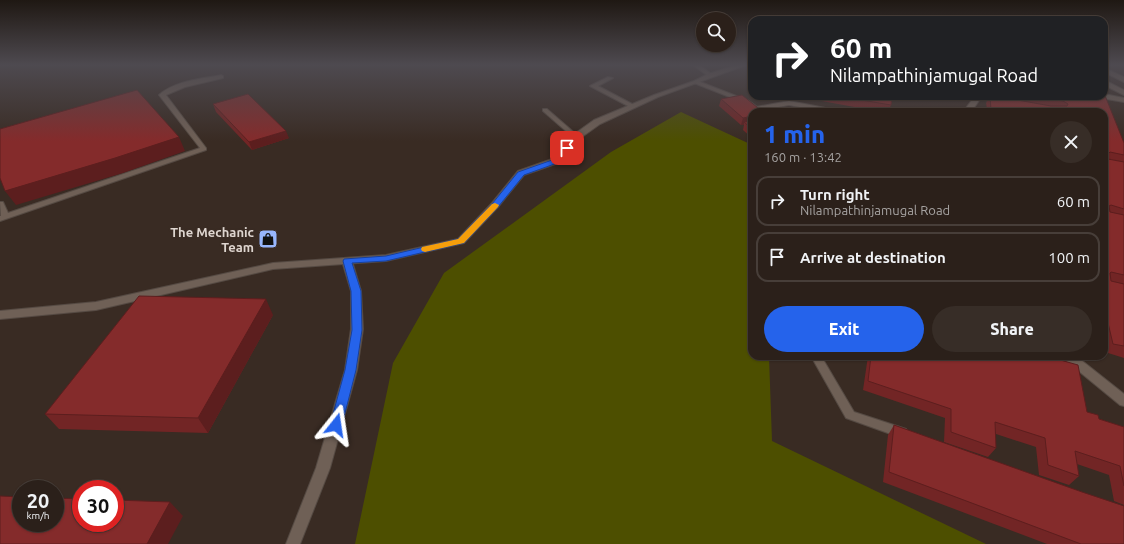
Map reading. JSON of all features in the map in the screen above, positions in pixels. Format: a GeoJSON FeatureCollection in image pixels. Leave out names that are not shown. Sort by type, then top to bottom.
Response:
{"type":"FeatureCollection","features":[{"type":"Feature","properties":{"kind":"street"},"geometry":{"type":"LineString","coordinates":[[0,315],[96,306],[272,266],[386,258],[461,241],[495,205],[521,173],[558,160],[576,137],[598,122],[632,106],[672,90]]}},
{"type":"Feature","properties":{"kind":"street"},"geometry":{"type":"LineString","coordinates":[[717,90],[747,102],[754,108]]}},
{"type":"Feature","properties":{"kind":"street"},"geometry":{"type":"LineString","coordinates":[[1108,97],[1124,100]]}},
{"type":"Feature","properties":{"kind":"street"},"geometry":{"type":"LineString","coordinates":[[996,100],[1008,102]]}},
{"type":"Feature","properties":{"kind":"street"},"geometry":{"type":"LineString","coordinates":[[293,544],[323,468],[351,370],[357,330],[356,291],[347,261]]}},
{"type":"Feature","properties":{"kind":"street"},"geometry":{"type":"LineString","coordinates":[[1073,360],[1124,401]]}},
{"type":"Feature","properties":{"kind":"lane"},"geometry":{"type":"LineString","coordinates":[[0,204],[3,218],[204,149],[162,95],[172,90]]}},
{"type":"Feature","properties":{"kind":"lane"},"geometry":{"type":"LineString","coordinates":[[602,90],[632,106]]}},
{"type":"Feature","properties":{"kind":"lane"},"geometry":{"type":"LineString","coordinates":[[789,104],[790,100]]}},
{"type":"Feature","properties":{"kind":"lane"},"geometry":{"type":"LineString","coordinates":[[771,108],[789,104],[812,108]]}},
{"type":"Feature","properties":{"kind":"lane"},"geometry":{"type":"LineString","coordinates":[[545,110],[576,137]]}},
{"type":"Feature","properties":{"kind":"lane"},"geometry":{"type":"LineString","coordinates":[[818,360],[850,415],[910,436]]}},
{"type":"Feature","properties":{"kind":"shaded area"},"geometry":{"type":"Polygon","coordinates":[[[681,112],[748,143],[748,360],[769,360],[772,441],[986,544],[355,544],[393,363],[444,273],[611,152],[681,112]]]}},
{"type":"Feature","properties":{"kind":"building"},"geometry":{"type":"Polygon","coordinates":[[[137,90],[179,137],[5,191],[0,178],[0,129],[137,90]]]}},
{"type":"Feature","properties":{"kind":"building"},"geometry":{"type":"Polygon","coordinates":[[[248,94],[286,131],[249,142],[213,104],[248,94]]]}},
{"type":"Feature","properties":{"kind":"building"},"geometry":{"type":"Polygon","coordinates":[[[742,95],[758,108],[748,108],[748,117],[743,118],[721,99],[742,95]]]}},
{"type":"Feature","properties":{"kind":"building"},"geometry":{"type":"Polygon","coordinates":[[[861,100],[892,100],[891,105],[861,100]]]}},
{"type":"Feature","properties":{"kind":"building"},"geometry":{"type":"Polygon","coordinates":[[[990,100],[1017,100],[1051,106],[1067,106],[1068,104],[1058,100],[1107,100],[1124,143],[1124,155],[1110,152],[1108,154],[1108,108],[991,108],[990,100]]]}},
{"type":"Feature","properties":{"kind":"building"},"geometry":{"type":"Polygon","coordinates":[[[1108,159],[1124,162],[1124,209],[1111,205],[1109,206],[1110,212],[1124,215],[1124,275],[1110,273],[1111,281],[1124,284],[1124,346],[1113,344],[1108,323],[1108,159]]]}},
{"type":"Feature","properties":{"kind":"building"},"geometry":{"type":"Polygon","coordinates":[[[139,296],[266,299],[198,418],[45,414],[139,296]]]}},
{"type":"Feature","properties":{"kind":"building"},"geometry":{"type":"Polygon","coordinates":[[[871,360],[1060,360],[1078,365],[1087,412],[1098,415],[1099,419],[1124,427],[1124,486],[1120,466],[1075,451],[1079,476],[1048,465],[1045,438],[995,422],[996,448],[951,432],[951,409],[868,381],[871,360]]]}},
{"type":"Feature","properties":{"kind":"building"},"geometry":{"type":"Polygon","coordinates":[[[894,425],[1124,506],[1124,544],[1081,544],[889,472],[894,425]]]}},
{"type":"Feature","properties":{"kind":"building"},"geometry":{"type":"Polygon","coordinates":[[[0,496],[12,497],[12,532],[64,532],[64,498],[72,499],[72,532],[124,532],[124,500],[170,502],[147,544],[0,544],[0,496]]]}},
{"type":"Feature","properties":{"kind":"slow traffic"},"geometry":{"type":"LineString","coordinates":[[425,249],[461,241],[495,205]]}},
{"type":"Feature","properties":{"kind":"place","name":"The Mechanic Team"},"geometry":{"type":"Point","coordinates":[268,239]}},
{"type":"Feature","properties":{"kind":"route"},"geometry":{"type":"LineString","coordinates":[[336,425],[351,370],[357,330],[356,291],[347,261],[386,258],[461,241],[495,205],[521,173],[558,160],[567,148]]}}]}
